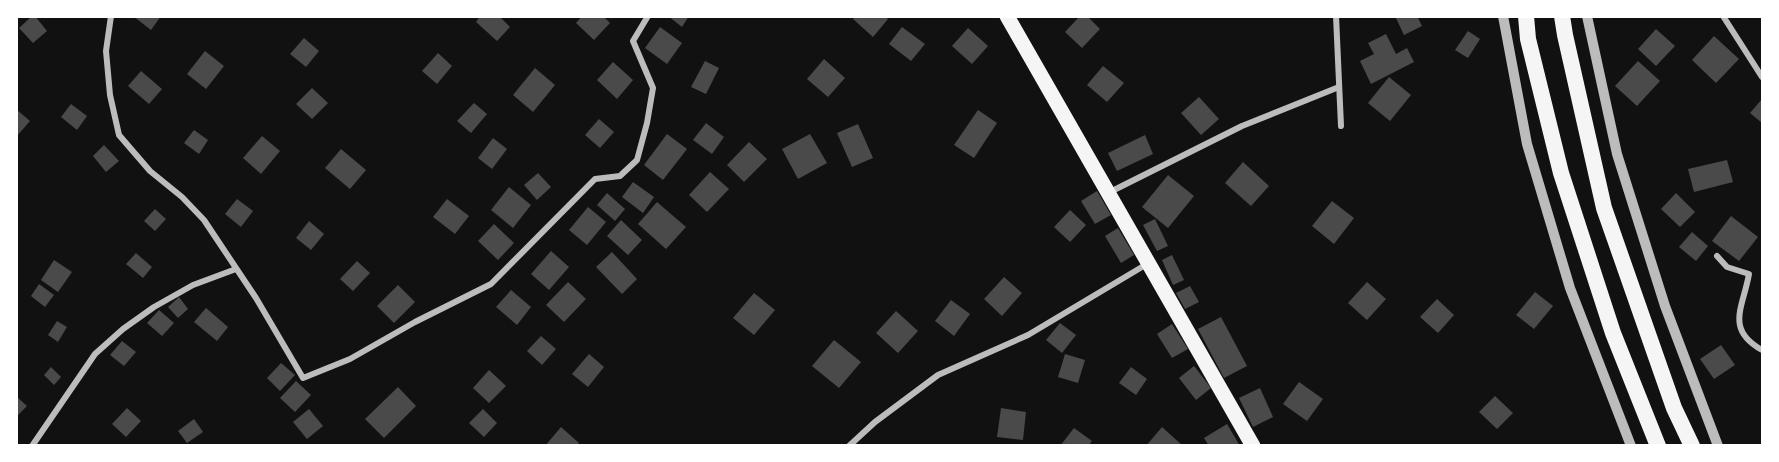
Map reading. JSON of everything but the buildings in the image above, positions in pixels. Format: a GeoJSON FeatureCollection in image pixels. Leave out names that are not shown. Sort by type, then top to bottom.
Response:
{"type":"FeatureCollection","features":[{"type":"Feature","properties":{"kind":"highway"},"geometry":{"type":"LineString","coordinates":[[1526,16],[1528,39],[1561,173],[1613,333],[1658,446]]}},
{"type":"Feature","properties":{"kind":"highway"},"geometry":{"type":"LineString","coordinates":[[1562,16],[1604,208],[1674,408],[1692,446]]}},
{"type":"Feature","properties":{"kind":"main road"},"geometry":{"type":"LineString","coordinates":[[1007,16],[1253,446]]}},
{"type":"Feature","properties":{"kind":"street"},"geometry":{"type":"LineString","coordinates":[[111,16],[106,51],[110,95],[119,135],[150,171],[182,197],[204,220],[256,298],[303,378],[350,359],[415,322],[491,284],[595,179],[620,176],[637,160],[653,88],[633,41],[648,16]]}},
{"type":"Feature","properties":{"kind":"street"},"geometry":{"type":"LineString","coordinates":[[1336,16],[1341,126]]}},
{"type":"Feature","properties":{"kind":"street"},"geometry":{"type":"LineString","coordinates":[[1503,16],[1527,144],[1570,288],[1630,446]]}},
{"type":"Feature","properties":{"kind":"street"},"geometry":{"type":"LineString","coordinates":[[1587,16],[1617,154],[1665,306],[1718,446]]}},
{"type":"Feature","properties":{"kind":"street"},"geometry":{"type":"LineString","coordinates":[[1723,16],[1762,77]]}},
{"type":"Feature","properties":{"kind":"street"},"geometry":{"type":"LineString","coordinates":[[1108,193],[1242,126],[1339,87]]}},
{"type":"Feature","properties":{"kind":"street"},"geometry":{"type":"LineString","coordinates":[[1717,256],[1726,267],[1749,274],[1738,321],[1742,333],[1750,343],[1762,350]]}},
{"type":"Feature","properties":{"kind":"street"},"geometry":{"type":"LineString","coordinates":[[849,446],[875,422],[938,375],[1028,335],[1148,263]]}},
{"type":"Feature","properties":{"kind":"street"},"geometry":{"type":"LineString","coordinates":[[32,446],[95,354],[123,329],[154,307],[193,285],[236,269]]}}]}
